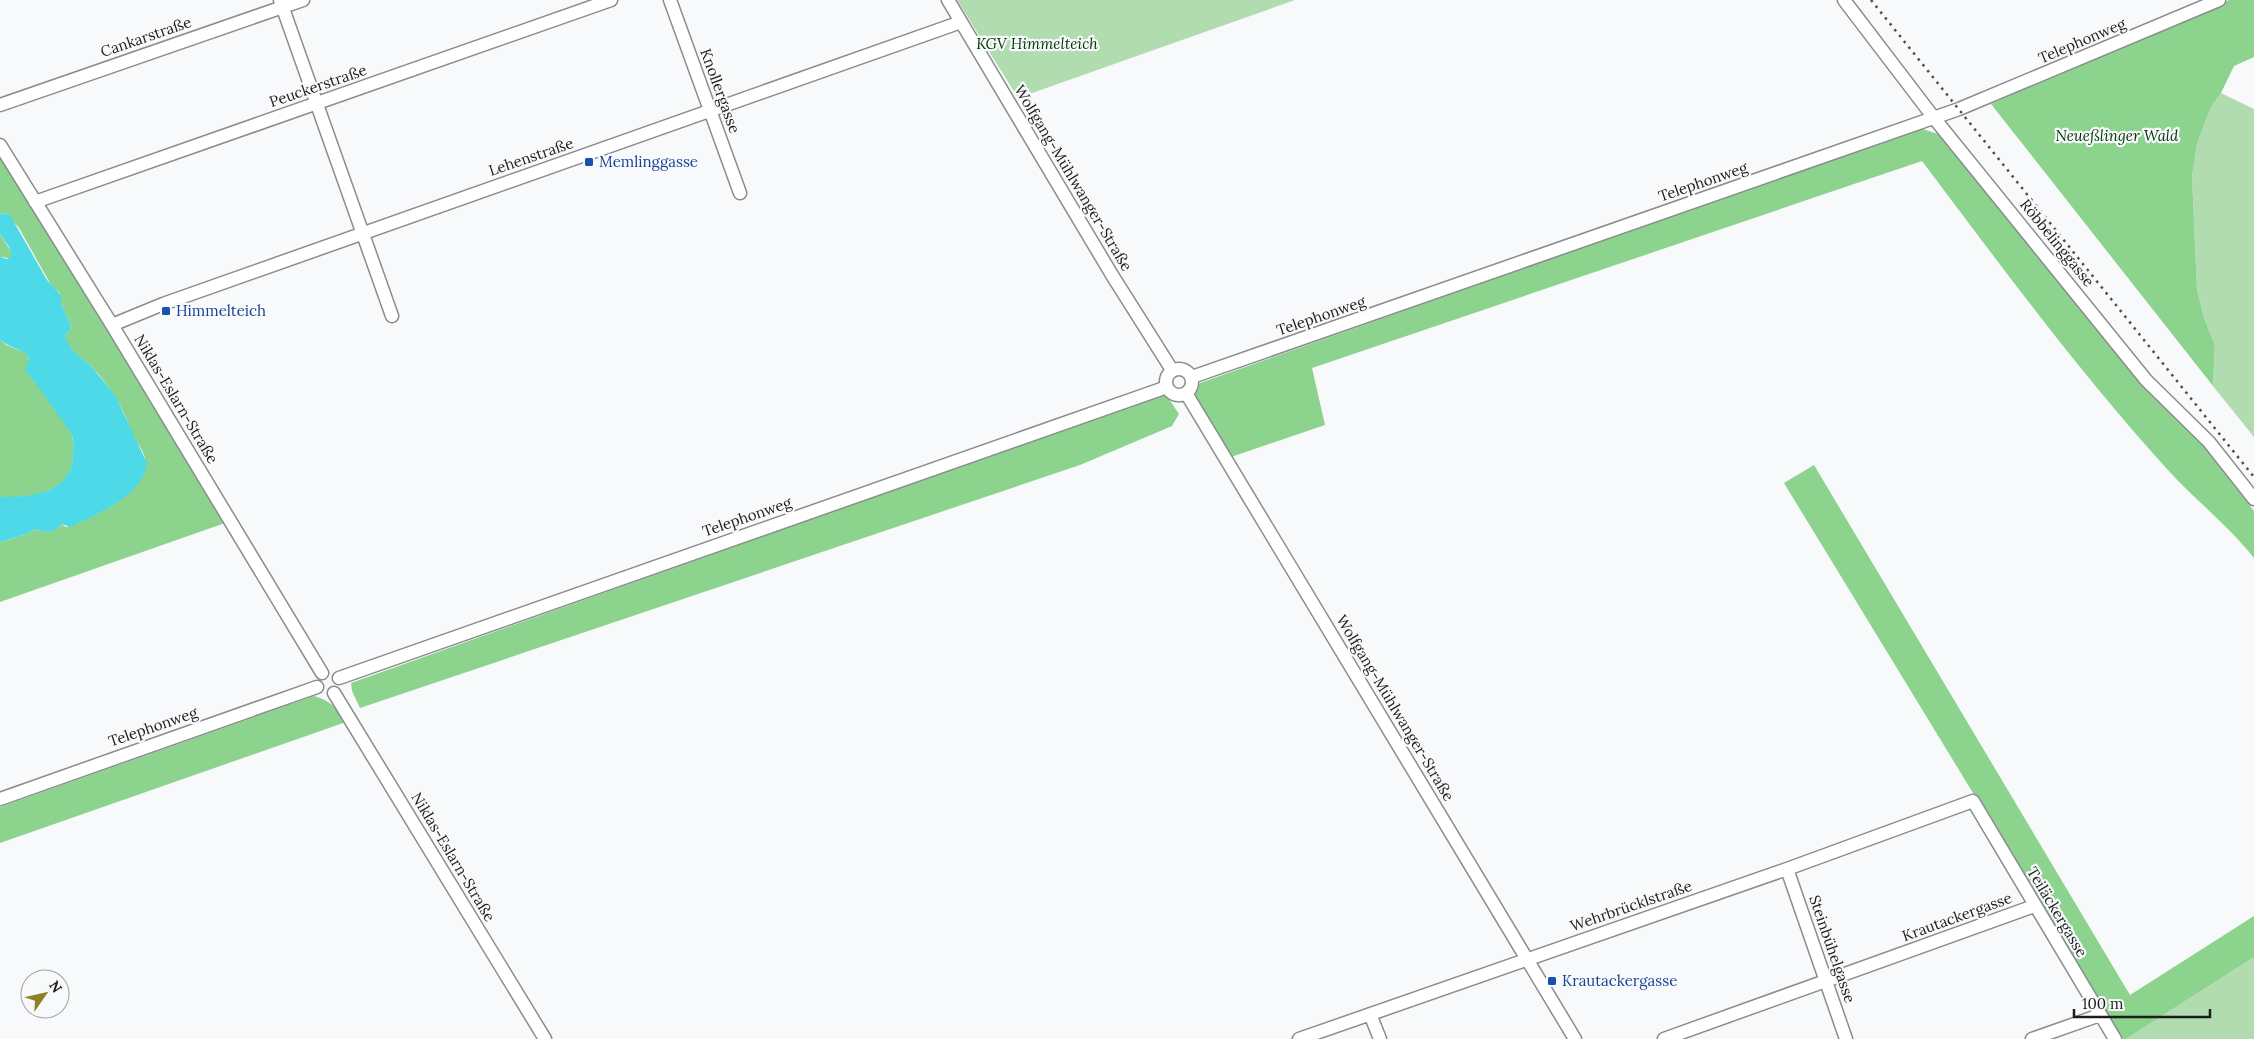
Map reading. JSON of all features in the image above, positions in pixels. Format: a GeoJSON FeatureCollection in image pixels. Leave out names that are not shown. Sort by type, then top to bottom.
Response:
{"type":"FeatureCollection","features":[{"type":"Feature","properties":{"kind":"street","name":"Cankarstraße"},"geometry":{"type":"LineString","coordinates":[[0,104],[281,4],[303,0]]}},
{"type":"Feature","properties":{"kind":"street","name":"Peuckerstraße"},"geometry":{"type":"LineString","coordinates":[[35,202],[611,0]]}},
{"type":"Feature","properties":{"kind":"street","name":"Knollergasse"},"geometry":{"type":"LineString","coordinates":[[670,0],[740,193]]}},
{"type":"Feature","properties":{"kind":"street","name":"Wolfgang-Mühlwanger-Straße"},"geometry":{"type":"LineString","coordinates":[[948,0],[1112,275],[1172,370]]}},
{"type":"Feature","properties":{"kind":"street","name":"Röbbelinggasse"},"geometry":{"type":"LineString","coordinates":[[1844,0],[1934,118],[2146,380],[2209,442],[2254,499]]}},
{"type":"Feature","properties":{"kind":"street","name":"Telephonweg"},"geometry":{"type":"LineString","coordinates":[[1192,377],[1934,118],[1987,98],[2218,0]]}},
{"type":"Feature","properties":{"kind":"street"},"geometry":{"type":"LineString","coordinates":[[281,4],[392,316]]}},
{"type":"Feature","properties":{"kind":"street","name":"Lehenstraße"},"geometry":{"type":"LineString","coordinates":[[112,325],[163,304],[961,22]]}},
{"type":"Feature","properties":{"kind":"street","name":"Niklas-Eslarn-Straße"},"geometry":{"type":"LineString","coordinates":[[0,145],[112,325],[322,672]]}},
{"type":"Feature","properties":{"kind":"street"},"geometry":{"type":"LineString","coordinates":[[1182,369],[1192,377],[1190,389],[1186,394],[1175,395],[1167,387],[1167,378],[1172,370],[1182,369]]}},
{"type":"Feature","properties":{"kind":"street","name":"Telephonweg"},"geometry":{"type":"LineString","coordinates":[[339,678],[1167,387]]}},
{"type":"Feature","properties":{"kind":"street","name":"Wolfgang-Mühlwanger-Straße"},"geometry":{"type":"LineString","coordinates":[[1186,394],[1575,1039]]}},
{"type":"Feature","properties":{"kind":"street"},"geometry":{"type":"LineString","coordinates":[[322,672],[334,672],[339,678],[339,686],[334,693],[326,694],[317,687],[317,678],[322,672]]}},
{"type":"Feature","properties":{"kind":"street","name":"Telephonweg"},"geometry":{"type":"LineString","coordinates":[[0,799],[317,687]]}},
{"type":"Feature","properties":{"kind":"street","name":"Niklas-Eslarn-Straße"},"geometry":{"type":"LineString","coordinates":[[334,693],[545,1039]]}},
{"type":"Feature","properties":{"kind":"street","name":"Wehrbrücklstraße"},"geometry":{"type":"LineString","coordinates":[[1299,1039],[1787,869],[1973,801]]}},
{"type":"Feature","properties":{"kind":"street","name":"Teiläckergasse"},"geometry":{"type":"LineString","coordinates":[[1973,801],[2115,1039]]}},
{"type":"Feature","properties":{"kind":"street","name":"Steinbühelgasse"},"geometry":{"type":"LineString","coordinates":[[1787,869],[1846,1039]]}},
{"type":"Feature","properties":{"kind":"street","name":"Krautackergasse"},"geometry":{"type":"LineString","coordinates":[[1664,1039],[2034,906]]}},
{"type":"Feature","properties":{"kind":"street"},"geometry":{"type":"LineString","coordinates":[[1370,1014],[1380,1039]]}},
{"type":"Feature","properties":{"kind":"street"},"geometry":{"type":"LineString","coordinates":[[2032,1039],[2100,1015]]}},
{"type":"Feature","properties":{"kind":"green space","name":"KGV Himmelteich"},"geometry":{"type":"Polygon","coordinates":[[[957,0],[1295,0],[1018,98],[957,0]]]}},
{"type":"Feature","properties":{"kind":"green space","name":"Neueßlinger Wald"},"geometry":{"type":"Polygon","coordinates":[[[2229,0],[2254,0],[2254,57],[2234,66],[2221,93],[2211,107],[2197,144],[2192,176],[2197,289],[2204,318],[2215,345],[2213,386],[1991,104],[2229,0]]]}},
{"type":"Feature","properties":{"kind":"green space"},"geometry":{"type":"Polygon","coordinates":[[[2221,93],[2254,109],[2254,437],[2213,386],[2215,345],[2204,318],[2197,289],[2192,176],[2197,144],[2211,107],[2221,93]]]}},
{"type":"Feature","properties":{"kind":"green space"},"geometry":{"type":"Polygon","coordinates":[[[1920,128],[1941,135],[2141,382],[2203,446],[2254,511],[2254,558],[2167,469],[2103,395],[2041,318],[1922,161],[1312,368],[1325,425],[1231,457],[1197,403],[1196,392],[1200,383],[1920,128]]]}},
{"type":"Feature","properties":{"kind":"green space"},"geometry":{"type":"Polygon","coordinates":[[[0,150],[225,523],[0,602],[0,542],[24,535],[35,529],[49,531],[62,524],[66,527],[105,510],[131,490],[141,479],[145,467],[143,452],[114,396],[92,367],[75,354],[66,342],[65,336],[71,326],[61,304],[60,293],[51,285],[19,228],[6,213],[0,215],[0,150]]]}},
{"type":"Feature","properties":{"kind":"green space"},"geometry":{"type":"Polygon","coordinates":[[[0,234],[12,253],[12,256],[8,258],[0,257],[0,234]]]}},
{"type":"Feature","properties":{"kind":"green space"},"geometry":{"type":"Polygon","coordinates":[[[0,339],[6,345],[26,353],[36,381],[65,423],[73,439],[73,459],[70,471],[56,487],[46,492],[23,497],[0,497],[0,339]]]}},
{"type":"Feature","properties":{"kind":"green space"},"geometry":{"type":"Polygon","coordinates":[[[1161,394],[1167,396],[1179,414],[1172,426],[1080,465],[360,708],[352,691],[351,683],[1161,394]]]}},
{"type":"Feature","properties":{"kind":"green space"},"geometry":{"type":"Polygon","coordinates":[[[1814,465],[2130,995],[2254,916],[2254,957],[2126,1039],[2123,1039],[1784,483],[1814,465]]]}},
{"type":"Feature","properties":{"kind":"green space"},"geometry":{"type":"Polygon","coordinates":[[[314,696],[325,700],[333,706],[346,722],[0,843],[0,807],[314,696]]]}},
{"type":"Feature","properties":{"kind":"green space"},"geometry":{"type":"Polygon","coordinates":[[[2254,957],[2254,1039],[2126,1039],[2254,957]]]}},
{"type":"Feature","properties":{"kind":"water"},"geometry":{"type":"Polygon","coordinates":[[[4,213],[10,215],[47,280],[61,295],[61,304],[71,326],[65,336],[71,349],[92,367],[115,395],[147,463],[144,475],[128,495],[92,517],[70,527],[62,524],[49,532],[35,529],[24,535],[0,542],[0,497],[35,494],[56,487],[64,480],[70,470],[73,458],[73,441],[69,430],[25,370],[29,360],[28,356],[0,339],[0,257],[7,259],[12,255],[0,234],[0,215],[4,213]]]}},
{"type":"Feature","properties":{"kind":"railway"},"geometry":{"type":"LineString","coordinates":[[1871,0],[2254,477]]}},
{"type":"Feature","properties":{"kind":"place","name":"Memlinggasse"},"geometry":{"type":"Point","coordinates":[589,162]}},
{"type":"Feature","properties":{"kind":"place","name":"Himmelteich"},"geometry":{"type":"Point","coordinates":[166,311]}},
{"type":"Feature","properties":{"kind":"place","name":"Krautackergasse"},"geometry":{"type":"Point","coordinates":[1552,981]}}]}
